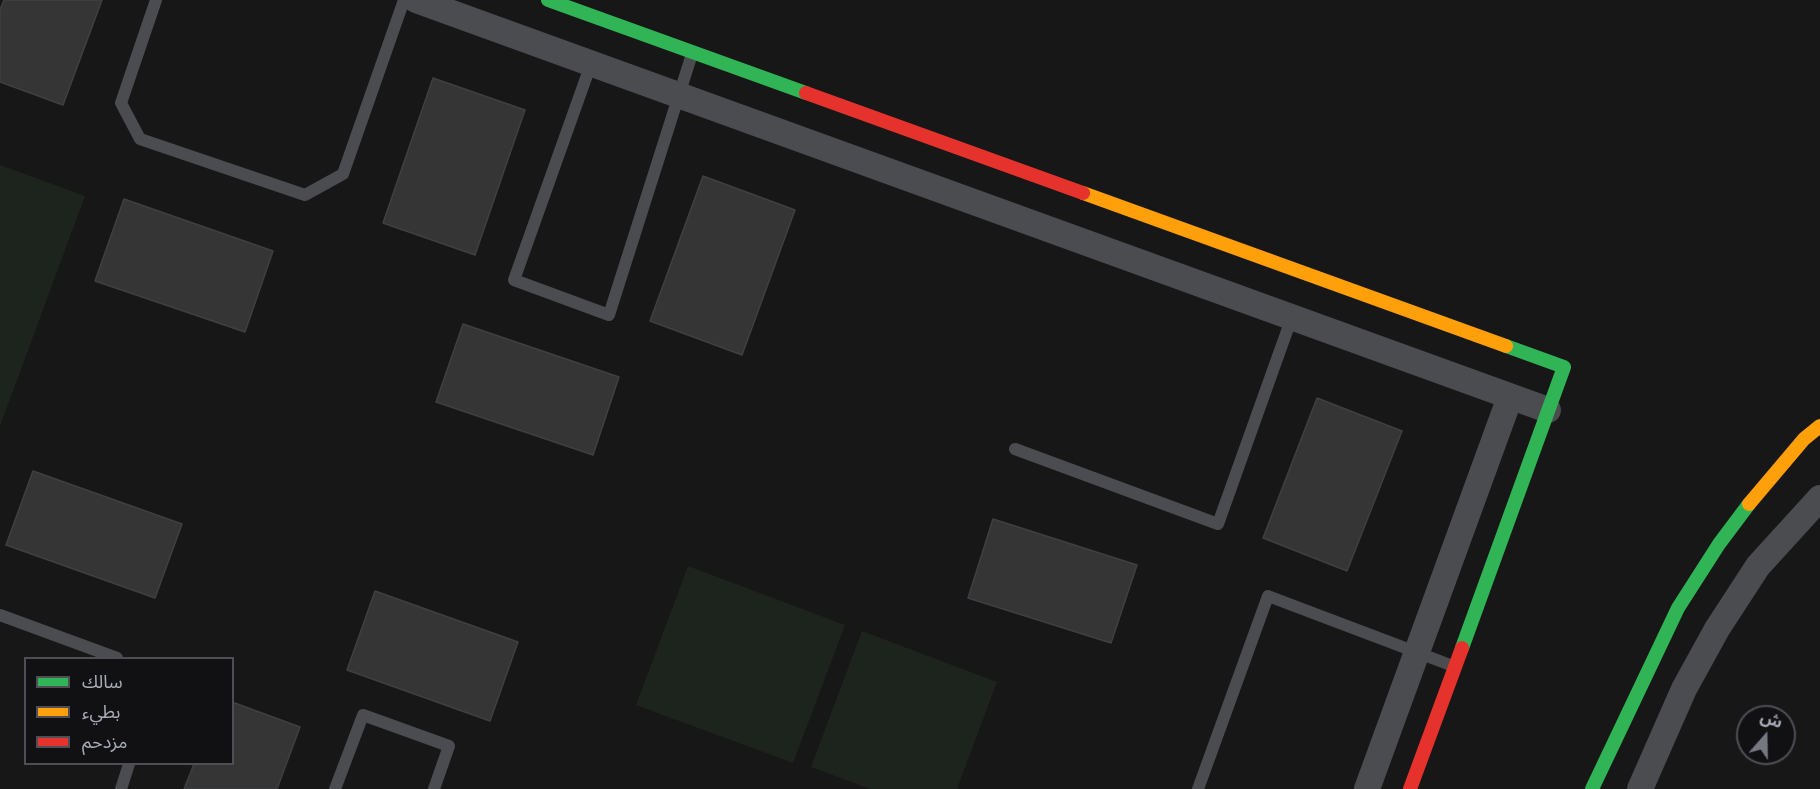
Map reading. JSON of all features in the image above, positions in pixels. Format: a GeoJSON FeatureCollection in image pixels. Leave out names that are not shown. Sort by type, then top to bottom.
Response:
{"type":"FeatureCollection","features":[{"type":"Feature","properties":{"kind":"street"},"geometry":{"type":"LineString","coordinates":[[417,0],[1548,410]]}},
{"type":"Feature","properties":{"kind":"street"},"geometry":{"type":"LineString","coordinates":[[548,0],[1564,367],[1410,789]]}},
{"type":"Feature","properties":{"kind":"street"},"geometry":{"type":"LineString","coordinates":[[1367,789],[1510,397]]}},
{"type":"Feature","properties":{"kind":"street"},"geometry":{"type":"LineString","coordinates":[[1592,789],[1678,608],[1719,544],[1761,488],[1804,439],[1820,426]]}},
{"type":"Feature","properties":{"kind":"street"},"geometry":{"type":"LineString","coordinates":[[1646,787],[1684,689],[1717,629],[1758,566],[1820,498]]}},
{"type":"Feature","properties":{"kind":"lane"},"geometry":{"type":"LineString","coordinates":[[156,0],[121,103],[140,140],[305,195],[343,174],[404,0]]}},
{"type":"Feature","properties":{"kind":"lane"},"geometry":{"type":"LineString","coordinates":[[591,64],[514,280],[609,315],[692,53]]}},
{"type":"Feature","properties":{"kind":"lane"},"geometry":{"type":"LineString","coordinates":[[1015,449],[1218,524],[1292,317]]}},
{"type":"Feature","properties":{"kind":"lane"},"geometry":{"type":"LineString","coordinates":[[1198,789],[1268,596],[1454,667]]}},
{"type":"Feature","properties":{"kind":"lane"},"geometry":{"type":"LineString","coordinates":[[0,615],[114,657]]}},
{"type":"Feature","properties":{"kind":"lane"},"geometry":{"type":"LineString","coordinates":[[334,789],[363,715],[449,746],[434,789]]}},
{"type":"Feature","properties":{"kind":"lane"},"geometry":{"type":"LineString","coordinates":[[121,789],[129,765]]}},
{"type":"Feature","properties":{"kind":"shaded area"},"geometry":{"type":"Polygon","coordinates":[[[0,165],[85,196],[0,426],[0,165]]]}},
{"type":"Feature","properties":{"kind":"shaded area"},"geometry":{"type":"Polygon","coordinates":[[[688,566],[845,625],[793,763],[636,705],[688,566]]]}},
{"type":"Feature","properties":{"kind":"shaded area"},"geometry":{"type":"Polygon","coordinates":[[[862,631],[997,682],[957,789],[870,789],[811,767],[862,631]]]}},
{"type":"Feature","properties":{"kind":"building"},"geometry":{"type":"Polygon","coordinates":[[[4,0],[102,0],[63,105],[0,82],[0,10],[4,0]]]}},
{"type":"Feature","properties":{"kind":"building"},"geometry":{"type":"Polygon","coordinates":[[[433,78],[525,110],[475,255],[383,223],[433,78]]]}},
{"type":"Feature","properties":{"kind":"building"},"geometry":{"type":"Polygon","coordinates":[[[703,176],[795,210],[742,355],[650,321],[703,176]]]}},
{"type":"Feature","properties":{"kind":"building"},"geometry":{"type":"Polygon","coordinates":[[[124,199],[273,251],[245,332],[95,281],[124,199]]]}},
{"type":"Feature","properties":{"kind":"building"},"geometry":{"type":"Polygon","coordinates":[[[463,324],[619,377],[593,455],[436,402],[463,324]]]}},
{"type":"Feature","properties":{"kind":"building"},"geometry":{"type":"Polygon","coordinates":[[[1317,398],[1402,431],[1347,571],[1263,538],[1317,398]]]}},
{"type":"Feature","properties":{"kind":"building"},"geometry":{"type":"Polygon","coordinates":[[[33,471],[182,524],[155,598],[6,545],[33,471]]]}},
{"type":"Feature","properties":{"kind":"building"},"geometry":{"type":"Polygon","coordinates":[[[993,519],[1137,565],[1111,643],[968,598],[993,519]]]}},
{"type":"Feature","properties":{"kind":"building"},"geometry":{"type":"Polygon","coordinates":[[[375,591],[518,642],[490,721],[347,670],[375,591]]]}},
{"type":"Feature","properties":{"kind":"building"},"geometry":{"type":"Polygon","coordinates":[[[234,703],[300,727],[277,789],[184,789],[194,765],[234,765],[234,703]]]}},
{"type":"Feature","properties":{"kind":"traffic: fast"},"geometry":{"type":"LineString","coordinates":[[548,0],[806,93]]}},
{"type":"Feature","properties":{"kind":"traffic: fast"},"geometry":{"type":"LineString","coordinates":[[1462,648],[1564,367],[1506,346]]}},
{"type":"Feature","properties":{"kind":"traffic: fast"},"geometry":{"type":"LineString","coordinates":[[1592,789],[1678,608],[1719,544],[1749,504]]}},
{"type":"Feature","properties":{"kind":"traffic: slow"},"geometry":{"type":"LineString","coordinates":[[1083,193],[1506,346]]}},
{"type":"Feature","properties":{"kind":"traffic: slow"},"geometry":{"type":"LineString","coordinates":[[1749,504],[1804,439],[1820,426]]}},
{"type":"Feature","properties":{"kind":"traffic: jam"},"geometry":{"type":"LineString","coordinates":[[806,93],[1083,193]]}},
{"type":"Feature","properties":{"kind":"traffic: jam"},"geometry":{"type":"LineString","coordinates":[[1410,789],[1462,648]]}}]}
